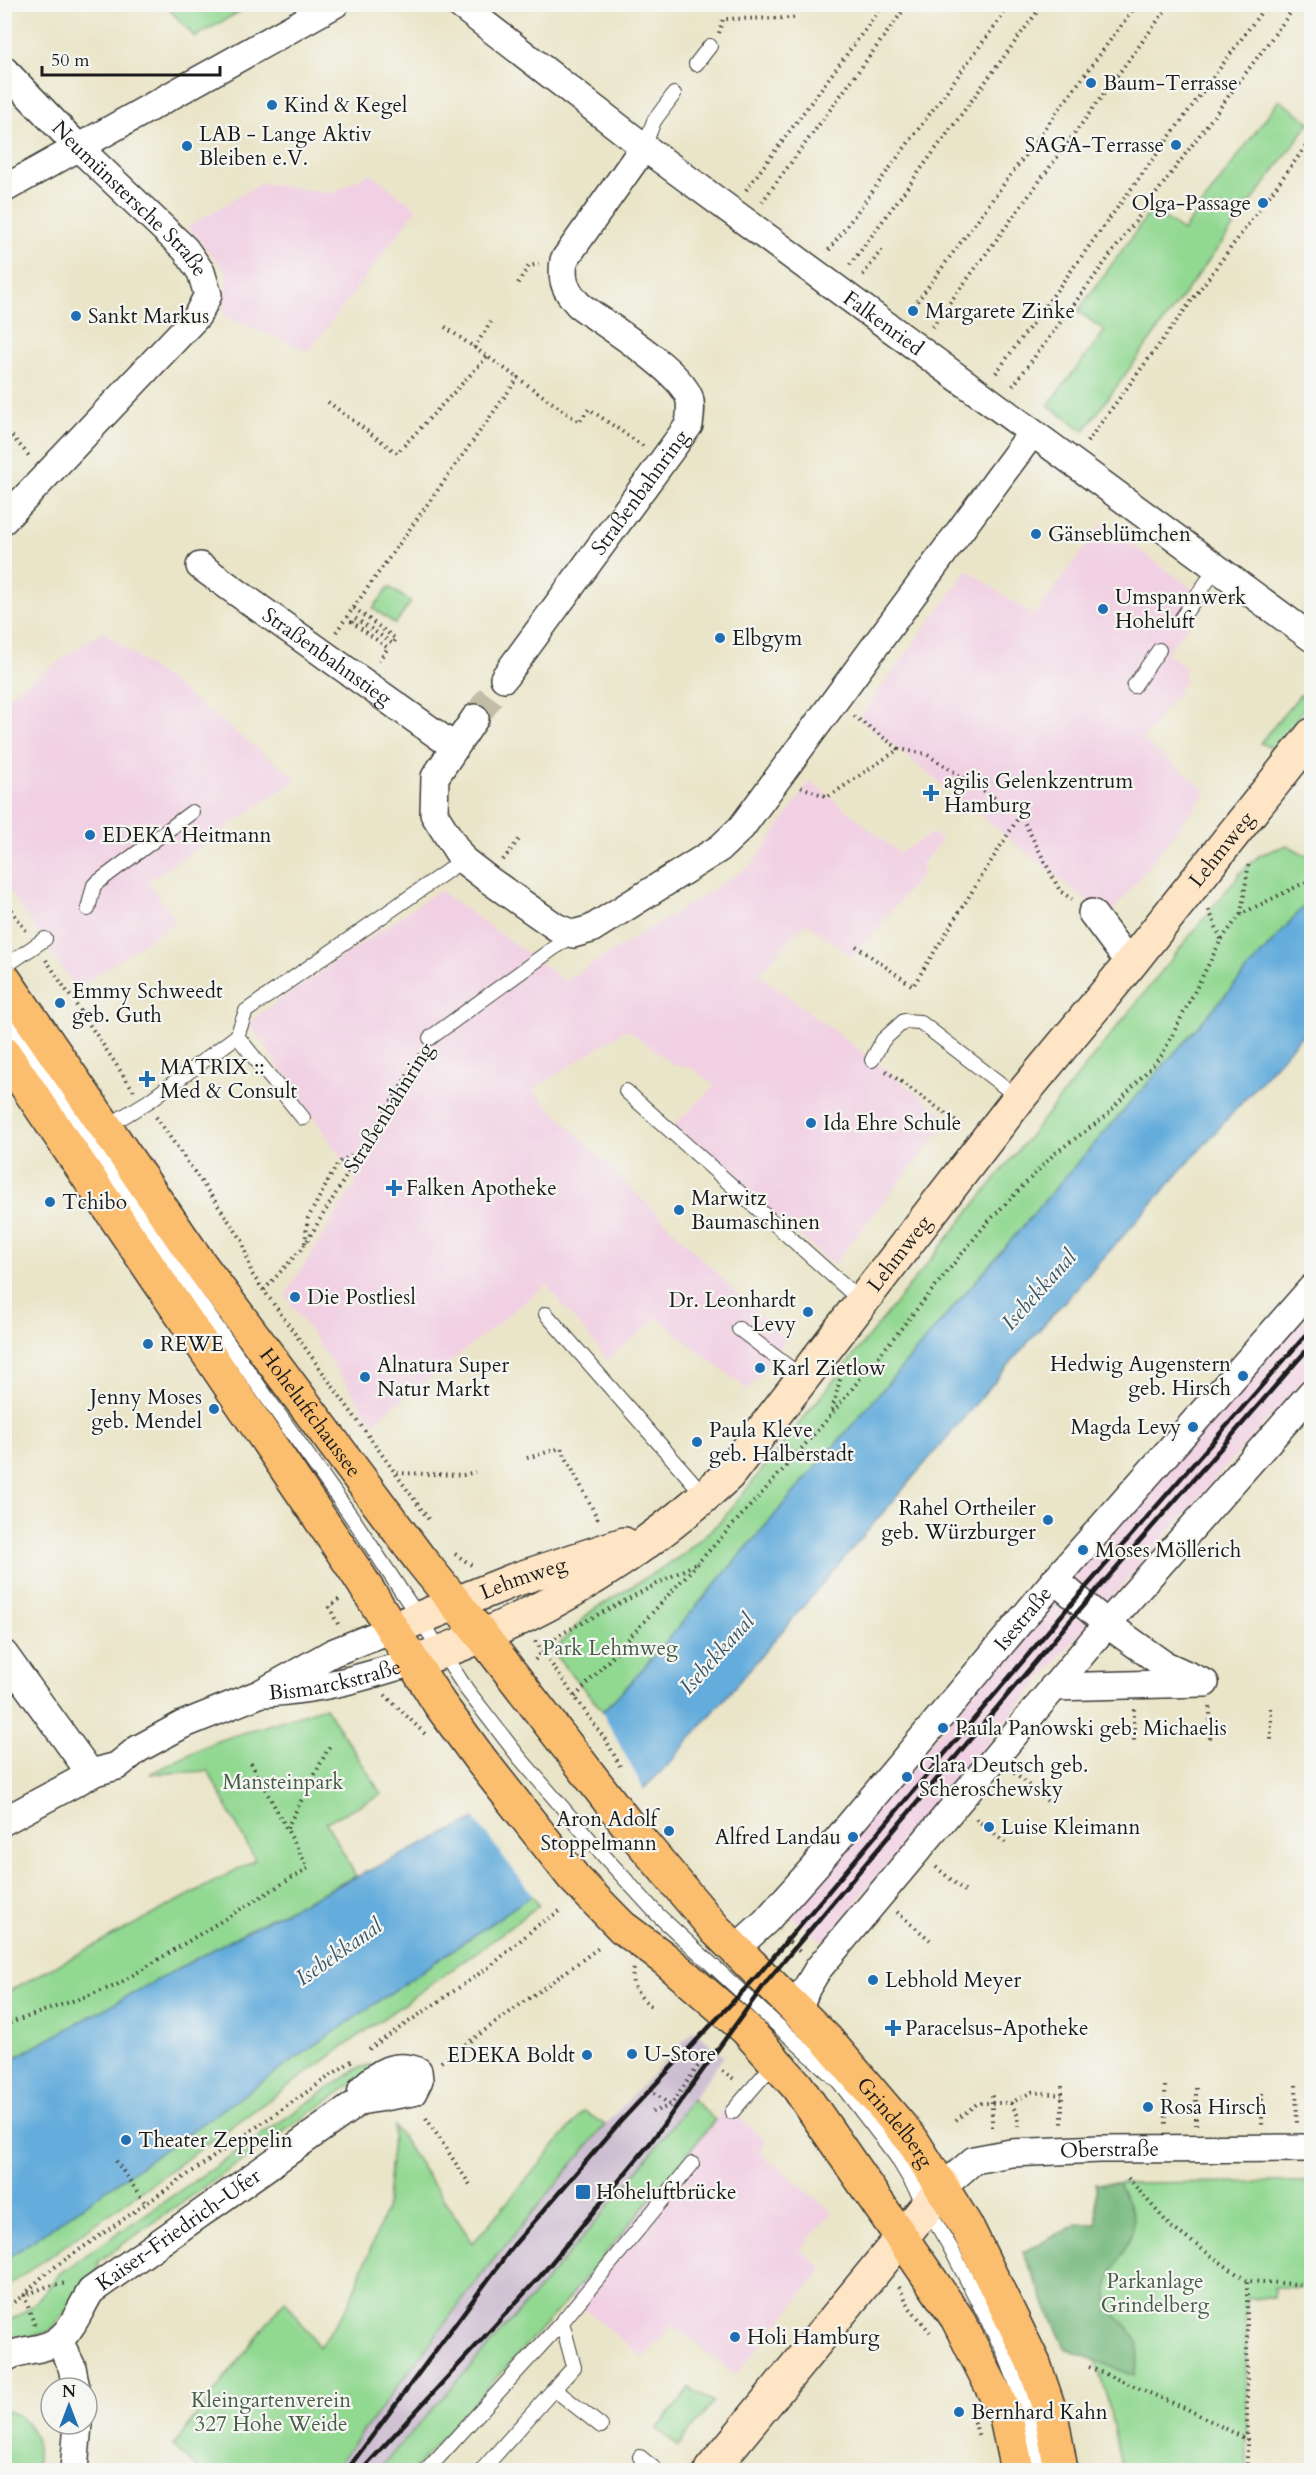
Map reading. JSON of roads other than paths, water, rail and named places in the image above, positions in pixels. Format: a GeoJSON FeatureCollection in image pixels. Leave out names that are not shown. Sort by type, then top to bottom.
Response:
{"type":"FeatureCollection","features":[{"type":"Feature","properties":{"kind":"main road","name":"Hoheluftchaussee"},"geometry":{"type":"LineString","coordinates":[[4,979],[258,1346],[634,1833]]}},
{"type":"Feature","properties":{"kind":"main road"},"geometry":{"type":"LineString","coordinates":[[4,1053],[344,1553],[405,1623],[427,1657],[493,1777],[574,1878],[622,1927],[718,2004],[780,2064],[952,2311],[982,2364],[1005,2413],[1017,2470]]}},
{"type":"Feature","properties":{"kind":"main road","name":"Grindelberg"},"geometry":{"type":"LineString","coordinates":[[634,1833],[735,1950],[852,2067],[902,2126],[935,2196],[977,2246],[1034,2364],[1051,2414],[1062,2470]]}},
{"type":"Feature","properties":{"kind":"street"},"geometry":{"type":"LineString","coordinates":[[4,189],[335,4]]}},
{"type":"Feature","properties":{"kind":"street","name":"Falkenried"},"geometry":{"type":"LineString","coordinates":[[459,4],[644,147],[1311,638]]}},
{"type":"Feature","properties":{"kind":"street","name":"Neumünstersche Straße"},"geometry":{"type":"LineString","coordinates":[[4,70],[79,148],[185,249],[201,272],[208,295],[197,316],[4,520]]}},
{"type":"Feature","properties":{"kind":"street","name":"Straßenbahnring"},"geometry":{"type":"LineString","coordinates":[[504,678],[665,460],[688,425],[691,412],[689,398],[675,376],[579,305],[566,290],[561,275],[564,260],[644,147]]}},
{"type":"Feature","properties":{"kind":"street","name":"Straßenbahnring"},"geometry":{"type":"LineString","coordinates":[[573,934],[591,929],[720,848],[741,828],[1032,434]]}},
{"type":"Feature","properties":{"kind":"street","name":"Straßenbahnstieg"},"geometry":{"type":"LineString","coordinates":[[200,566],[453,746]]}},
{"type":"Feature","properties":{"kind":"street"},"geometry":{"type":"LineString","coordinates":[[475,718],[453,746],[435,777],[434,814],[463,860],[556,927],[573,934]]}},
{"type":"Feature","properties":{"kind":"street","name":"Lehmweg"},"geometry":{"type":"LineString","coordinates":[[427,1657],[483,1636],[568,1594],[705,1496],[744,1457],[1018,1098],[1130,964],[1311,735]]}},
{"type":"Feature","properties":{"kind":"street"},"geometry":{"type":"LineString","coordinates":[[1092,913],[1130,964]]}},
{"type":"Feature","properties":{"kind":"street","name":"Isestraße"},"geometry":{"type":"LineString","coordinates":[[735,1950],[766,1921],[815,1866],[1055,1580],[1311,1288]]}},
{"type":"Feature","properties":{"kind":"street"},"geometry":{"type":"LineString","coordinates":[[798,2012],[806,1989],[818,1969],[1053,1687],[1311,1392]]}},
{"type":"Feature","properties":{"kind":"street","name":"Lehmweg"},"geometry":{"type":"LineString","coordinates":[[405,1623],[514,1580],[658,1531]]}},
{"type":"Feature","properties":{"kind":"street"},"geometry":{"type":"LineString","coordinates":[[1053,1687],[1206,1683],[1163,1664],[1107,1624],[1055,1580]]}},
{"type":"Feature","properties":{"kind":"street","name":"Bismarckstraße"},"geometry":{"type":"LineString","coordinates":[[4,1821],[93,1773],[117,1766],[138,1749],[210,1712],[258,1694],[332,1653],[405,1623]]}},
{"type":"Feature","properties":{"kind":"street"},"geometry":{"type":"LineString","coordinates":[[4,1654],[93,1773]]}},
{"type":"Feature","properties":{"kind":"street","name":"Bismarckstraße"},"geometry":{"type":"LineString","coordinates":[[258,1694],[312,1690],[351,1682],[427,1657]]}},
{"type":"Feature","properties":{"kind":"street","name":"Kaiser-Friedrich-Ufer"},"geometry":{"type":"LineString","coordinates":[[48,2338],[73,2325],[91,2291],[360,2101],[413,2092],[418,2080],[418,2071]]}},
{"type":"Feature","properties":{"kind":"street","name":"Oberstraße"},"geometry":{"type":"LineString","coordinates":[[935,2196],[960,2169],[974,2160],[1011,2153],[1109,2149],[1311,2148]]}},
{"type":"Feature","properties":{"kind":"street"},"geometry":{"type":"LineString","coordinates":[[711,2470],[935,2196]]}},
{"type":"Feature","properties":{"kind":"street"},"geometry":{"type":"LineString","coordinates":[[4,2359],[12,2354],[42,2348],[48,2338],[72,2367],[74,2376]]}},
{"type":"Feature","properties":{"kind":"street"},"geometry":{"type":"LineString","coordinates":[[74,2470],[77,2436]]}},
{"type":"Feature","properties":{"kind":"lane"},"geometry":{"type":"LineString","coordinates":[[696,64],[710,46]]}},
{"type":"Feature","properties":{"kind":"lane"},"geometry":{"type":"LineString","coordinates":[[644,147],[654,121],[674,94]]}},
{"type":"Feature","properties":{"kind":"lane"},"geometry":{"type":"LineString","coordinates":[[1181,619],[1217,567]]}},
{"type":"Feature","properties":{"kind":"lane"},"geometry":{"type":"LineString","coordinates":[[1134,686],[1159,650]]}},
{"type":"Feature","properties":{"kind":"lane"},"geometry":{"type":"LineString","coordinates":[[88,909],[94,885],[192,812]]}},
{"type":"Feature","properties":{"kind":"lane"},"geometry":{"type":"LineString","coordinates":[[105,1128],[143,1104],[237,1036],[246,1011],[463,860]]}},
{"type":"Feature","properties":{"kind":"lane","name":"Straßenbahnring"},"geometry":{"type":"LineString","coordinates":[[430,1038],[573,934]]}},
{"type":"Feature","properties":{"kind":"lane"},"geometry":{"type":"LineString","coordinates":[[4,967],[41,942]]}},
{"type":"Feature","properties":{"kind":"lane"},"geometry":{"type":"LineString","coordinates":[[4,1015],[170,1261],[356,1523],[405,1623]]}},
{"type":"Feature","properties":{"kind":"lane"},"geometry":{"type":"LineString","coordinates":[[872,1060],[883,1040],[904,1021],[920,1022],[1018,1098]]}},
{"type":"Feature","properties":{"kind":"lane"},"geometry":{"type":"LineString","coordinates":[[237,1036],[303,1118]]}},
{"type":"Feature","properties":{"kind":"lane"},"geometry":{"type":"LineString","coordinates":[[626,1091],[862,1302]]}},
{"type":"Feature","properties":{"kind":"lane"},"geometry":{"type":"LineString","coordinates":[[546,1314],[705,1496]]}},
{"type":"Feature","properties":{"kind":"lane"},"geometry":{"type":"LineString","coordinates":[[739,1329],[803,1378]]}},
{"type":"Feature","properties":{"kind":"lane"},"geometry":{"type":"LineString","coordinates":[[427,1657],[519,1757],[604,1856],[685,1941],[839,2082],[896,2156],[935,2196],[1015,2376],[1028,2412],[1039,2470]]}},
{"type":"Feature","properties":{"kind":"lane"},"geometry":{"type":"LineString","coordinates":[[732,2112],[764,2075],[780,2064]]}},
{"type":"Feature","properties":{"kind":"lane"},"geometry":{"type":"LineString","coordinates":[[427,2470],[562,2322],[692,2164]]}},
{"type":"Feature","properties":{"kind":"lane"},"geometry":{"type":"LineString","coordinates":[[482,2470],[574,2367],[562,2322]]}},
{"type":"Feature","properties":{"kind":"lane"},"geometry":{"type":"LineString","coordinates":[[554,2390],[600,2426]]}},
{"type":"Feature","properties":{"kind":"lane"},"geometry":{"type":"LineString","coordinates":[[640,2457],[656,2470]]}},
{"type":"Feature","properties":{"kind":"water","name":"Isebekkanal"},"geometry":{"type":"Polygon","coordinates":[[[1311,898],[1311,1025],[1024,1347],[668,1765],[532,1895],[5,2260],[5,2063],[269,1919],[476,1819],[603,1711],[633,1680],[1066,1176],[1311,898]]]}},
{"type":"Feature","properties":{"kind":"tunnel"},"geometry":{"type":"LineString","coordinates":[[475,718],[504,678]]}},
{"type":"Feature","properties":{"kind":"railway"},"geometry":{"type":"LineString","coordinates":[[347,2470],[513,2246],[620,2122],[758,1975],[1066,1610],[1312,1328]]}},
{"type":"Feature","properties":{"kind":"railway"},"geometry":{"type":"LineString","coordinates":[[362,2470],[543,2273],[651,2142],[767,1981],[1074,1616],[1312,1344]]}},
{"type":"Feature","properties":{"kind":"place","name":"Baum-Terrasse"},"geometry":{"type":"Point","coordinates":[1091,83]}},
{"type":"Feature","properties":{"kind":"place","name":"Kind & Kegel"},"geometry":{"type":"Point","coordinates":[272,105]}},
{"type":"Feature","properties":{"kind":"place","name":"SAGA-Terrasse"},"geometry":{"type":"Point","coordinates":[1176,145]}},
{"type":"Feature","properties":{"kind":"place","name":"LAB - Lange Aktiv Bleiben e.V."},"geometry":{"type":"Point","coordinates":[187,146]}},
{"type":"Feature","properties":{"kind":"place","name":"Olga-Passage"},"geometry":{"type":"Point","coordinates":[1263,203]}},
{"type":"Feature","properties":{"kind":"place","name":"Margarete Zinke"},"geometry":{"type":"Point","coordinates":[913,311]}},
{"type":"Feature","properties":{"kind":"place","name":"Sankt Markus"},"geometry":{"type":"Point","coordinates":[76,316]}},
{"type":"Feature","properties":{"kind":"place","name":"Gänseblümchen"},"geometry":{"type":"Point","coordinates":[1036,534]}},
{"type":"Feature","properties":{"kind":"place","name":"Umspannwerk Hoheluft"},"geometry":{"type":"Point","coordinates":[1103,609]}},
{"type":"Feature","properties":{"kind":"place","name":"Elbgym"},"geometry":{"type":"Point","coordinates":[720,638]}},
{"type":"Feature","properties":{"kind":"place","name":"agilis Gelenkzentrum Hamburg"},"geometry":{"type":"Point","coordinates":[931,793]}},
{"type":"Feature","properties":{"kind":"place","name":"EDEKA Heitmann"},"geometry":{"type":"Point","coordinates":[90,835]}},
{"type":"Feature","properties":{"kind":"place","name":"Emmy Schweedt geb. Guth"},"geometry":{"type":"Point","coordinates":[60,1003]}},
{"type":"Feature","properties":{"kind":"place","name":"MATRIX :: Med & Consult"},"geometry":{"type":"Point","coordinates":[147,1079]}},
{"type":"Feature","properties":{"kind":"place","name":"Ida Ehre Schule"},"geometry":{"type":"Point","coordinates":[811,1123]}},
{"type":"Feature","properties":{"kind":"place","name":"Falken Apotheke"},"geometry":{"type":"Point","coordinates":[394,1188]}},
{"type":"Feature","properties":{"kind":"place","name":"Tchibo"},"geometry":{"type":"Point","coordinates":[50,1202]}},
{"type":"Feature","properties":{"kind":"place","name":"Marwitz Baumaschinen"},"geometry":{"type":"Point","coordinates":[679,1210]}},
{"type":"Feature","properties":{"kind":"place","name":"Die Postliesl"},"geometry":{"type":"Point","coordinates":[295,1297]}},
{"type":"Feature","properties":{"kind":"place","name":"Dr. Leonhardt Levy"},"geometry":{"type":"Point","coordinates":[808,1312]}},
{"type":"Feature","properties":{"kind":"place","name":"REWE"},"geometry":{"type":"Point","coordinates":[148,1344]}},
{"type":"Feature","properties":{"kind":"place","name":"Karl Zietlow"},"geometry":{"type":"Point","coordinates":[760,1368]}},
{"type":"Feature","properties":{"kind":"place","name":"Hedwig Augenstern geb. Hirsch"},"geometry":{"type":"Point","coordinates":[1243,1376]}},
{"type":"Feature","properties":{"kind":"place","name":"Alnatura Super Natur Markt"},"geometry":{"type":"Point","coordinates":[365,1377]}},
{"type":"Feature","properties":{"kind":"place","name":"Jenny Moses geb. Mendel"},"geometry":{"type":"Point","coordinates":[214,1409]}},
{"type":"Feature","properties":{"kind":"place","name":"Magda Levy"},"geometry":{"type":"Point","coordinates":[1193,1427]}},
{"type":"Feature","properties":{"kind":"place","name":"Paula Kleve geb. Halberstadt"},"geometry":{"type":"Point","coordinates":[697,1442]}},
{"type":"Feature","properties":{"kind":"place","name":"Rahel Ortheiler geb. Würzburger"},"geometry":{"type":"Point","coordinates":[1048,1520]}},
{"type":"Feature","properties":{"kind":"place","name":"Moses Möllerich"},"geometry":{"type":"Point","coordinates":[1083,1550]}},
{"type":"Feature","properties":{"kind":"place","name":"Paula Panowski geb. Michaelis"},"geometry":{"type":"Point","coordinates":[943,1728]}},
{"type":"Feature","properties":{"kind":"place","name":"Clara Deutsch geb. Scheroschewsky"},"geometry":{"type":"Point","coordinates":[907,1777]}},
{"type":"Feature","properties":{"kind":"place","name":"Luise Kleimann"},"geometry":{"type":"Point","coordinates":[989,1827]}},
{"type":"Feature","properties":{"kind":"place","name":"Aron Adolf Stoppelmann"},"geometry":{"type":"Point","coordinates":[669,1831]}},
{"type":"Feature","properties":{"kind":"place","name":"Alfred Landau"},"geometry":{"type":"Point","coordinates":[853,1837]}},
{"type":"Feature","properties":{"kind":"place","name":"Lebhold Meyer"},"geometry":{"type":"Point","coordinates":[873,1980]}},
{"type":"Feature","properties":{"kind":"place","name":"Paracelsus-Apotheke"},"geometry":{"type":"Point","coordinates":[893,2028]}},
{"type":"Feature","properties":{"kind":"place","name":"U-Store"},"geometry":{"type":"Point","coordinates":[632,2054]}},
{"type":"Feature","properties":{"kind":"place","name":"EDEKA Boldt"},"geometry":{"type":"Point","coordinates":[587,2055]}},
{"type":"Feature","properties":{"kind":"place","name":"Rosa Hirsch"},"geometry":{"type":"Point","coordinates":[1148,2107]}},
{"type":"Feature","properties":{"kind":"place","name":"Theater Zeppelin"},"geometry":{"type":"Point","coordinates":[126,2140]}},
{"type":"Feature","properties":{"kind":"place","name":"Hoheluftbrücke"},"geometry":{"type":"Point","coordinates":[583,2192]}},
{"type":"Feature","properties":{"kind":"place","name":"Holi Hamburg"},"geometry":{"type":"Point","coordinates":[735,2337]}},
{"type":"Feature","properties":{"kind":"place","name":"Bernhard Kahn"},"geometry":{"type":"Point","coordinates":[959,2412]}},
{"type":"Feature","properties":{"kind":"park label","name":"Park Lehmweg"},"geometry":{"type":"Point","coordinates":[610,1648]}},
{"type":"Feature","properties":{"kind":"park label","name":"Mansteinpark"},"geometry":{"type":"Point","coordinates":[283,1782]}},
{"type":"Feature","properties":{"kind":"park label","name":"Parkanlage Grindelberg"},"geometry":{"type":"Point","coordinates":[1155,2293]}},
{"type":"Feature","properties":{"kind":"park label","name":"Kleingartenverein 327 Hohe Weide"},"geometry":{"type":"Point","coordinates":[271,2412]}}]}
